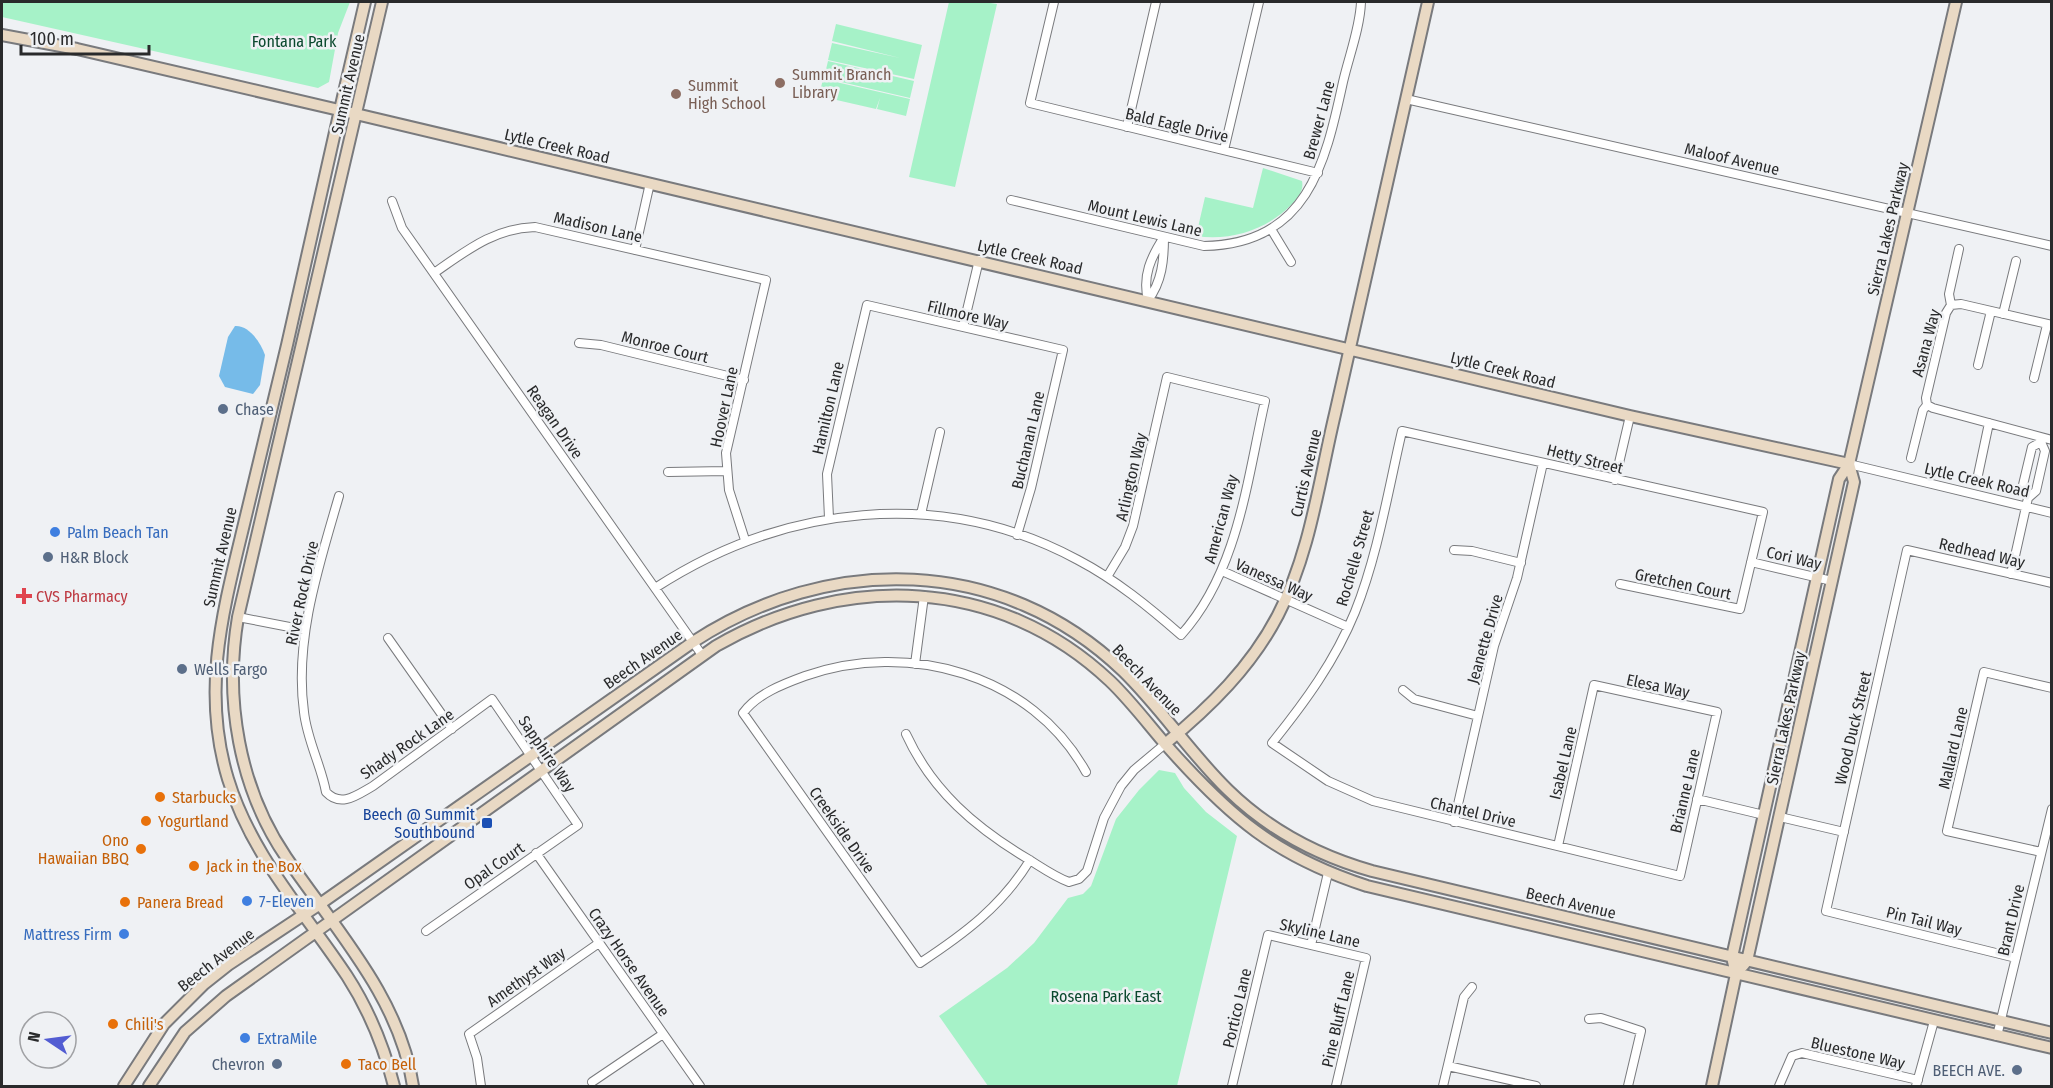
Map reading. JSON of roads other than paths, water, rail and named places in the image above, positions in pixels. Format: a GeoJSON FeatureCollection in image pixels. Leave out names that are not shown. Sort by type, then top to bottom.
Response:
{"type":"FeatureCollection","features":[{"type":"Feature","properties":{"kind":"main road","name":"Summit Avenue"},"geometry":{"type":"LineString","coordinates":[[365,2],[287,344],[224,605],[214,666],[219,740],[233,794],[264,861],[316,932],[366,1009],[388,1063],[394,1086]]}},
{"type":"Feature","properties":{"kind":"main road","name":"Summit Avenue"},"geometry":{"type":"LineString","coordinates":[[382,2],[238,617],[233,698],[244,763],[256,799],[272,833],[384,1001],[402,1043],[413,1086]]}},
{"type":"Feature","properties":{"kind":"main road","name":"Curtis Avenue"},"geometry":{"type":"LineString","coordinates":[[1165,744],[1222,694],[1268,633],[1285,600],[1302,550],[1351,348],[1428,2]]}},
{"type":"Feature","properties":{"kind":"main road","name":"Sierra Lakes Parkway"},"geometry":{"type":"LineString","coordinates":[[1712,1086],[1736,974],[1732,957],[1816,577],[1839,479],[1849,464],[1956,2]]}},
{"type":"Feature","properties":{"kind":"main road","name":"Lytle Creek Road"},"geometry":{"type":"LineString","coordinates":[[2,35],[77,49],[357,114],[1351,348],[1629,416],[1849,464]]}},
{"type":"Feature","properties":{"kind":"main road","name":"Sierra Lakes Parkway"},"geometry":{"type":"LineString","coordinates":[[1736,974],[1747,961],[1780,817],[1854,482],[1849,464]]}},
{"type":"Feature","properties":{"kind":"main road","name":"Beech Avenue"},"geometry":{"type":"LineString","coordinates":[[124,1086],[164,1024],[204,984],[693,642],[754,607],[818,586],[855,580],[895,579],[951,584],[1012,602],[1074,633],[1122,670],[1241,801],[1269,823],[1332,858],[1384,874],[2051,1033]]}},
{"type":"Feature","properties":{"kind":"main road","name":"Beech Avenue"},"geometry":{"type":"LineString","coordinates":[[149,1086],[185,1032],[226,996],[702,655],[750,626],[822,602],[855,596],[924,596],[985,609],[1021,622],[1066,646],[1112,682],[1165,744],[1237,819],[1267,841],[1328,873],[1367,886],[2050,1048]]}},
{"type":"Feature","properties":{"kind":"street","name":"Bald Eagle Drive"},"geometry":{"type":"LineString","coordinates":[[1054,2],[1030,104],[1318,173]]}},
{"type":"Feature","properties":{"kind":"street"},"geometry":{"type":"LineString","coordinates":[[1127,127],[1156,2]]}},
{"type":"Feature","properties":{"kind":"street"},"geometry":{"type":"LineString","coordinates":[[1224,150],[1259,2]]}},
{"type":"Feature","properties":{"kind":"street","name":"Brewer Lane"},"geometry":{"type":"LineString","coordinates":[[1271,229],[1306,197],[1318,173],[1329,143],[1361,2]]}},
{"type":"Feature","properties":{"kind":"street","name":"Maloof Avenue"},"geometry":{"type":"LineString","coordinates":[[1406,99],[2052,246]]}},
{"type":"Feature","properties":{"kind":"street"},"geometry":{"type":"LineString","coordinates":[[635,250],[650,183]]}},
{"type":"Feature","properties":{"kind":"street","name":"Mount Lewis Lane"},"geometry":{"type":"LineString","coordinates":[[1011,200],[1204,246],[1250,239],[1271,229]]}},
{"type":"Feature","properties":{"kind":"street","name":"Reagan Drive"},"geometry":{"type":"LineString","coordinates":[[392,201],[402,228],[702,655]]}},
{"type":"Feature","properties":{"kind":"street","name":"Madison Lane"},"geometry":{"type":"LineString","coordinates":[[434,273],[482,240],[521,228],[551,230],[766,280]]}},
{"type":"Feature","properties":{"kind":"street"},"geometry":{"type":"LineString","coordinates":[[1271,229],[1291,262]]}},
{"type":"Feature","properties":{"kind":"street"},"geometry":{"type":"LineString","coordinates":[[1148,300],[1144,286],[1152,256],[1164,237]]}},
{"type":"Feature","properties":{"kind":"street"},"geometry":{"type":"LineString","coordinates":[[1148,300],[1157,289],[1164,259],[1164,237]]}},
{"type":"Feature","properties":{"kind":"street"},"geometry":{"type":"LineString","coordinates":[[1951,305],[1949,294],[1959,249]]}},
{"type":"Feature","properties":{"kind":"street"},"geometry":{"type":"LineString","coordinates":[[963,327],[979,260]]}},
{"type":"Feature","properties":{"kind":"street"},"geometry":{"type":"LineString","coordinates":[[2003,314],[2016,261]]}},
{"type":"Feature","properties":{"kind":"street","name":"Hoover Lane"},"geometry":{"type":"LineString","coordinates":[[744,540],[733,508],[726,471],[726,453],[766,280]]}},
{"type":"Feature","properties":{"kind":"street","name":"Fillmore Way"},"geometry":{"type":"LineString","coordinates":[[867,304],[1063,350]]}},
{"type":"Feature","properties":{"kind":"street","name":"Hamilton Lane"},"geometry":{"type":"LineString","coordinates":[[829,518],[827,474],[867,304]]}},
{"type":"Feature","properties":{"kind":"street","name":"Asana Way"},"geometry":{"type":"LineString","coordinates":[[1911,458],[1927,402],[1946,313],[1951,305],[1961,304],[2049,325]]}},
{"type":"Feature","properties":{"kind":"street"},"geometry":{"type":"LineString","coordinates":[[1978,365],[1991,311]]}},
{"type":"Feature","properties":{"kind":"street"},"geometry":{"type":"LineString","coordinates":[[2034,378],[2049,325]]}},
{"type":"Feature","properties":{"kind":"street","name":"Monroe Court"},"geometry":{"type":"LineString","coordinates":[[579,343],[601,345],[744,380]]}},
{"type":"Feature","properties":{"kind":"street","name":"Buchanan Lane"},"geometry":{"type":"LineString","coordinates":[[1017,535],[1031,488],[1063,350]]}},
{"type":"Feature","properties":{"kind":"street","name":"Arlington Way"},"geometry":{"type":"LineString","coordinates":[[1107,577],[1132,532],[1167,377],[1265,401]]}},
{"type":"Feature","properties":{"kind":"street","name":"American Way"},"geometry":{"type":"LineString","coordinates":[[1107,577],[1148,606],[1181,635],[1196,616],[1222,571],[1234,535],[1265,401]]}},
{"type":"Feature","properties":{"kind":"street"},"geometry":{"type":"LineString","coordinates":[[1927,402],[2041,440],[2052,440]]}},
{"type":"Feature","properties":{"kind":"street"},"geometry":{"type":"LineString","coordinates":[[1615,480],[1629,416]]}},
{"type":"Feature","properties":{"kind":"street"},"geometry":{"type":"LineString","coordinates":[[1978,475],[1989,423]]}},
{"type":"Feature","properties":{"kind":"street","name":"Hetty Street"},"geometry":{"type":"LineString","coordinates":[[1402,431],[1762,512],[1751,561]]}},
{"type":"Feature","properties":{"kind":"street","name":"Rochelle Street"},"geometry":{"type":"LineString","coordinates":[[1272,743],[1316,686],[1348,627],[1372,557],[1402,431]]}},
{"type":"Feature","properties":{"kind":"street"},"geometry":{"type":"LineString","coordinates":[[921,514],[940,432]]}},
{"type":"Feature","properties":{"kind":"street"},"geometry":{"type":"LineString","coordinates":[[2011,574],[2027,502],[2036,491],[2045,451],[2041,440]]}},
{"type":"Feature","properties":{"kind":"street"},"geometry":{"type":"LineString","coordinates":[[2027,502],[2022,489],[2032,447],[2041,440]]}},
{"type":"Feature","properties":{"kind":"street","name":"Jeanette Drive"},"geometry":{"type":"LineString","coordinates":[[1454,822],[1497,637],[1521,563],[1543,463]]}},
{"type":"Feature","properties":{"kind":"street","name":"Lytle Creek Road"},"geometry":{"type":"LineString","coordinates":[[1849,464],[2027,502],[2052,513]]}},
{"type":"Feature","properties":{"kind":"street"},"geometry":{"type":"LineString","coordinates":[[668,472],[726,471]]}},
{"type":"Feature","properties":{"kind":"street","name":"River Rock Drive"},"geometry":{"type":"LineString","coordinates":[[333,799],[326,792],[305,722],[302,695],[305,630],[339,496]]}},
{"type":"Feature","properties":{"kind":"street"},"geometry":{"type":"LineString","coordinates":[[655,588],[689,566],[744,540],[801,523],[874,514],[921,514],[978,523],[1057,549],[1107,577]]}},
{"type":"Feature","properties":{"kind":"street"},"geometry":{"type":"LineString","coordinates":[[1454,550],[1472,551],[1521,563]]}},
{"type":"Feature","properties":{"kind":"street","name":"Redhead Way"},"geometry":{"type":"LineString","coordinates":[[1907,550],[2052,583]]}},
{"type":"Feature","properties":{"kind":"street","name":"Wood Duck Street"},"geometry":{"type":"LineString","coordinates":[[1826,911],[1907,550]]}},
{"type":"Feature","properties":{"kind":"street","name":"Cori Way"},"geometry":{"type":"LineString","coordinates":[[1751,561],[1832,580]]}},
{"type":"Feature","properties":{"kind":"street","name":"Gretchen Court"},"geometry":{"type":"LineString","coordinates":[[1620,584],[1740,609],[1751,561]]}},
{"type":"Feature","properties":{"kind":"street","name":"Vanessa Way"},"geometry":{"type":"LineString","coordinates":[[1222,571],[1348,627]]}},
{"type":"Feature","properties":{"kind":"street"},"geometry":{"type":"LineString","coordinates":[[924,596],[915,664],[972,676],[1028,705],[1065,739],[1086,772]]}},
{"type":"Feature","properties":{"kind":"street"},"geometry":{"type":"LineString","coordinates":[[238,617],[305,630]]}},
{"type":"Feature","properties":{"kind":"street"},"geometry":{"type":"LineString","coordinates":[[388,638],[452,729]]}},
{"type":"Feature","properties":{"kind":"street","name":"Creekside Drive"},"geometry":{"type":"LineString","coordinates":[[915,664],[867,663],[812,674],[774,689],[752,702],[743,712],[920,963],[988,913],[1015,883],[1030,860]]}},
{"type":"Feature","properties":{"kind":"street","name":"Mallard Lane"},"geometry":{"type":"LineString","coordinates":[[2041,852],[1947,831],[1984,672],[2052,688]]}},
{"type":"Feature","properties":{"kind":"street","name":"Elesa Way"},"geometry":{"type":"LineString","coordinates":[[1594,685],[1717,712]]}},
{"type":"Feature","properties":{"kind":"street","name":"Isabel Lane"},"geometry":{"type":"LineString","coordinates":[[1558,846],[1594,685]]}},
{"type":"Feature","properties":{"kind":"street"},"geometry":{"type":"LineString","coordinates":[[1403,690],[1414,699],[1478,716]]}},
{"type":"Feature","properties":{"kind":"street","name":"Shady Rock Lane"},"geometry":{"type":"LineString","coordinates":[[333,799],[342,801],[352,798],[373,786],[492,699]]}},
{"type":"Feature","properties":{"kind":"street","name":"Sapphire Way"},"geometry":{"type":"LineString","coordinates":[[492,699],[578,825]]}},
{"type":"Feature","properties":{"kind":"street","name":"Brianne Lane"},"geometry":{"type":"LineString","coordinates":[[1680,876],[1717,712]]}},
{"type":"Feature","properties":{"kind":"street"},"geometry":{"type":"LineString","coordinates":[[906,735],[929,773],[958,808],[989,835],[1030,860]]}},
{"type":"Feature","properties":{"kind":"street","name":"Chantel Drive"},"geometry":{"type":"LineString","coordinates":[[1272,743],[1303,766],[1349,792],[1391,807],[1680,876]]}},
{"type":"Feature","properties":{"kind":"street","name":"Curtis Avenue"},"geometry":{"type":"LineString","coordinates":[[1030,860],[1066,881],[1076,881],[1087,871],[1104,818],[1120,786],[1165,744]]}},
{"type":"Feature","properties":{"kind":"street"},"geometry":{"type":"LineString","coordinates":[[1697,799],[1764,815]]}},
{"type":"Feature","properties":{"kind":"street","name":"Brant Drive"},"geometry":{"type":"LineString","coordinates":[[1997,1036],[2052,809]]}},
{"type":"Feature","properties":{"kind":"street"},"geometry":{"type":"LineString","coordinates":[[1780,817],[1844,832]]}},
{"type":"Feature","properties":{"kind":"street","name":"Opal Court"},"geometry":{"type":"LineString","coordinates":[[426,931],[578,825]]}},
{"type":"Feature","properties":{"kind":"street","name":"Crazy Horse Avenue"},"geometry":{"type":"LineString","coordinates":[[536,853],[700,1086]]}},
{"type":"Feature","properties":{"kind":"street"},"geometry":{"type":"LineString","coordinates":[[1311,945],[1328,873]]}},
{"type":"Feature","properties":{"kind":"street","name":"Pin Tail Way"},"geometry":{"type":"LineString","coordinates":[[1826,911],[2016,958]]}},
{"type":"Feature","properties":{"kind":"street","name":"Skyline Lane"},"geometry":{"type":"LineString","coordinates":[[1268,935],[1366,958]]}},
{"type":"Feature","properties":{"kind":"street","name":"Portico Lane"},"geometry":{"type":"LineString","coordinates":[[1232,1086],[1268,935]]}},
{"type":"Feature","properties":{"kind":"street","name":"Amethyst Way"},"geometry":{"type":"LineString","coordinates":[[481,1086],[477,1058],[469,1034],[599,943]]}},
{"type":"Feature","properties":{"kind":"street","name":"Pine Bluff Lane"},"geometry":{"type":"LineString","coordinates":[[1336,1086],[1366,958]]}},
{"type":"Feature","properties":{"kind":"street"},"geometry":{"type":"LineString","coordinates":[[1443,1086],[1464,997],[1472,987]]}},
{"type":"Feature","properties":{"kind":"street"},"geometry":{"type":"LineString","coordinates":[[1589,1019],[1601,1018],[1641,1032],[1628,1086]]}},
{"type":"Feature","properties":{"kind":"street"},"geometry":{"type":"LineString","coordinates":[[1917,1083],[1934,1021]]}},
{"type":"Feature","properties":{"kind":"street"},"geometry":{"type":"LineString","coordinates":[[592,1082],[663,1034]]}},
{"type":"Feature","properties":{"kind":"street","name":"Bluestone Way"},"geometry":{"type":"LineString","coordinates":[[1779,1086],[1792,1056],[1802,1053],[1917,1083]]}},
{"type":"Feature","properties":{"kind":"street"},"geometry":{"type":"LineString","coordinates":[[1448,1066],[1536,1086]]}},
{"type":"Feature","properties":{"kind":"water"},"geometry":{"type":"Polygon","coordinates":[[[235,326],[245,328],[250,332],[261,345],[265,355],[260,385],[253,394],[225,387],[219,376],[228,337],[235,326]]]}},
{"type":"Feature","properties":{"kind":"place","name":"Summit Branch Library"},"geometry":{"type":"Point","coordinates":[780,83]}},
{"type":"Feature","properties":{"kind":"place","name":"Summit High School"},"geometry":{"type":"Point","coordinates":[676,94]}},
{"type":"Feature","properties":{"kind":"place","name":"Chase"},"geometry":{"type":"Point","coordinates":[223,409]}},
{"type":"Feature","properties":{"kind":"place","name":"Palm Beach Tan"},"geometry":{"type":"Point","coordinates":[55,532]}},
{"type":"Feature","properties":{"kind":"place","name":"H&R Block"},"geometry":{"type":"Point","coordinates":[48,557]}},
{"type":"Feature","properties":{"kind":"place","name":"CVS Pharmacy"},"geometry":{"type":"Point","coordinates":[24,596]}},
{"type":"Feature","properties":{"kind":"place","name":"Wells Fargo"},"geometry":{"type":"Point","coordinates":[182,669]}},
{"type":"Feature","properties":{"kind":"place","name":"Starbucks"},"geometry":{"type":"Point","coordinates":[160,797]}},
{"type":"Feature","properties":{"kind":"place","name":"Yogurtland"},"geometry":{"type":"Point","coordinates":[146,821]}},
{"type":"Feature","properties":{"kind":"place","name":"Beech @ Summit Southbound"},"geometry":{"type":"Point","coordinates":[487,823]}},
{"type":"Feature","properties":{"kind":"place","name":"Ono Hawaiian BBQ"},"geometry":{"type":"Point","coordinates":[141,849]}},
{"type":"Feature","properties":{"kind":"place","name":"Jack in the Box"},"geometry":{"type":"Point","coordinates":[194,866]}},
{"type":"Feature","properties":{"kind":"place","name":"7-Eleven"},"geometry":{"type":"Point","coordinates":[247,901]}},
{"type":"Feature","properties":{"kind":"place","name":"Panera Bread"},"geometry":{"type":"Point","coordinates":[125,902]}},
{"type":"Feature","properties":{"kind":"place","name":"Mattress Firm"},"geometry":{"type":"Point","coordinates":[124,934]}},
{"type":"Feature","properties":{"kind":"place","name":"Chili's"},"geometry":{"type":"Point","coordinates":[113,1024]}},
{"type":"Feature","properties":{"kind":"place","name":"ExtraMile"},"geometry":{"type":"Point","coordinates":[245,1038]}},
{"type":"Feature","properties":{"kind":"place","name":"Chevron"},"geometry":{"type":"Point","coordinates":[277,1064]}},
{"type":"Feature","properties":{"kind":"place","name":"Taco Bell"},"geometry":{"type":"Point","coordinates":[346,1064]}},
{"type":"Feature","properties":{"kind":"place","name":"BEECH AVE."},"geometry":{"type":"Point","coordinates":[2017,1070]}},
{"type":"Feature","properties":{"kind":"park label","name":"Fontana Park"},"geometry":{"type":"Point","coordinates":[294,41]}},
{"type":"Feature","properties":{"kind":"park label","name":"Rosena Park East"},"geometry":{"type":"Point","coordinates":[1106,996]}}]}
